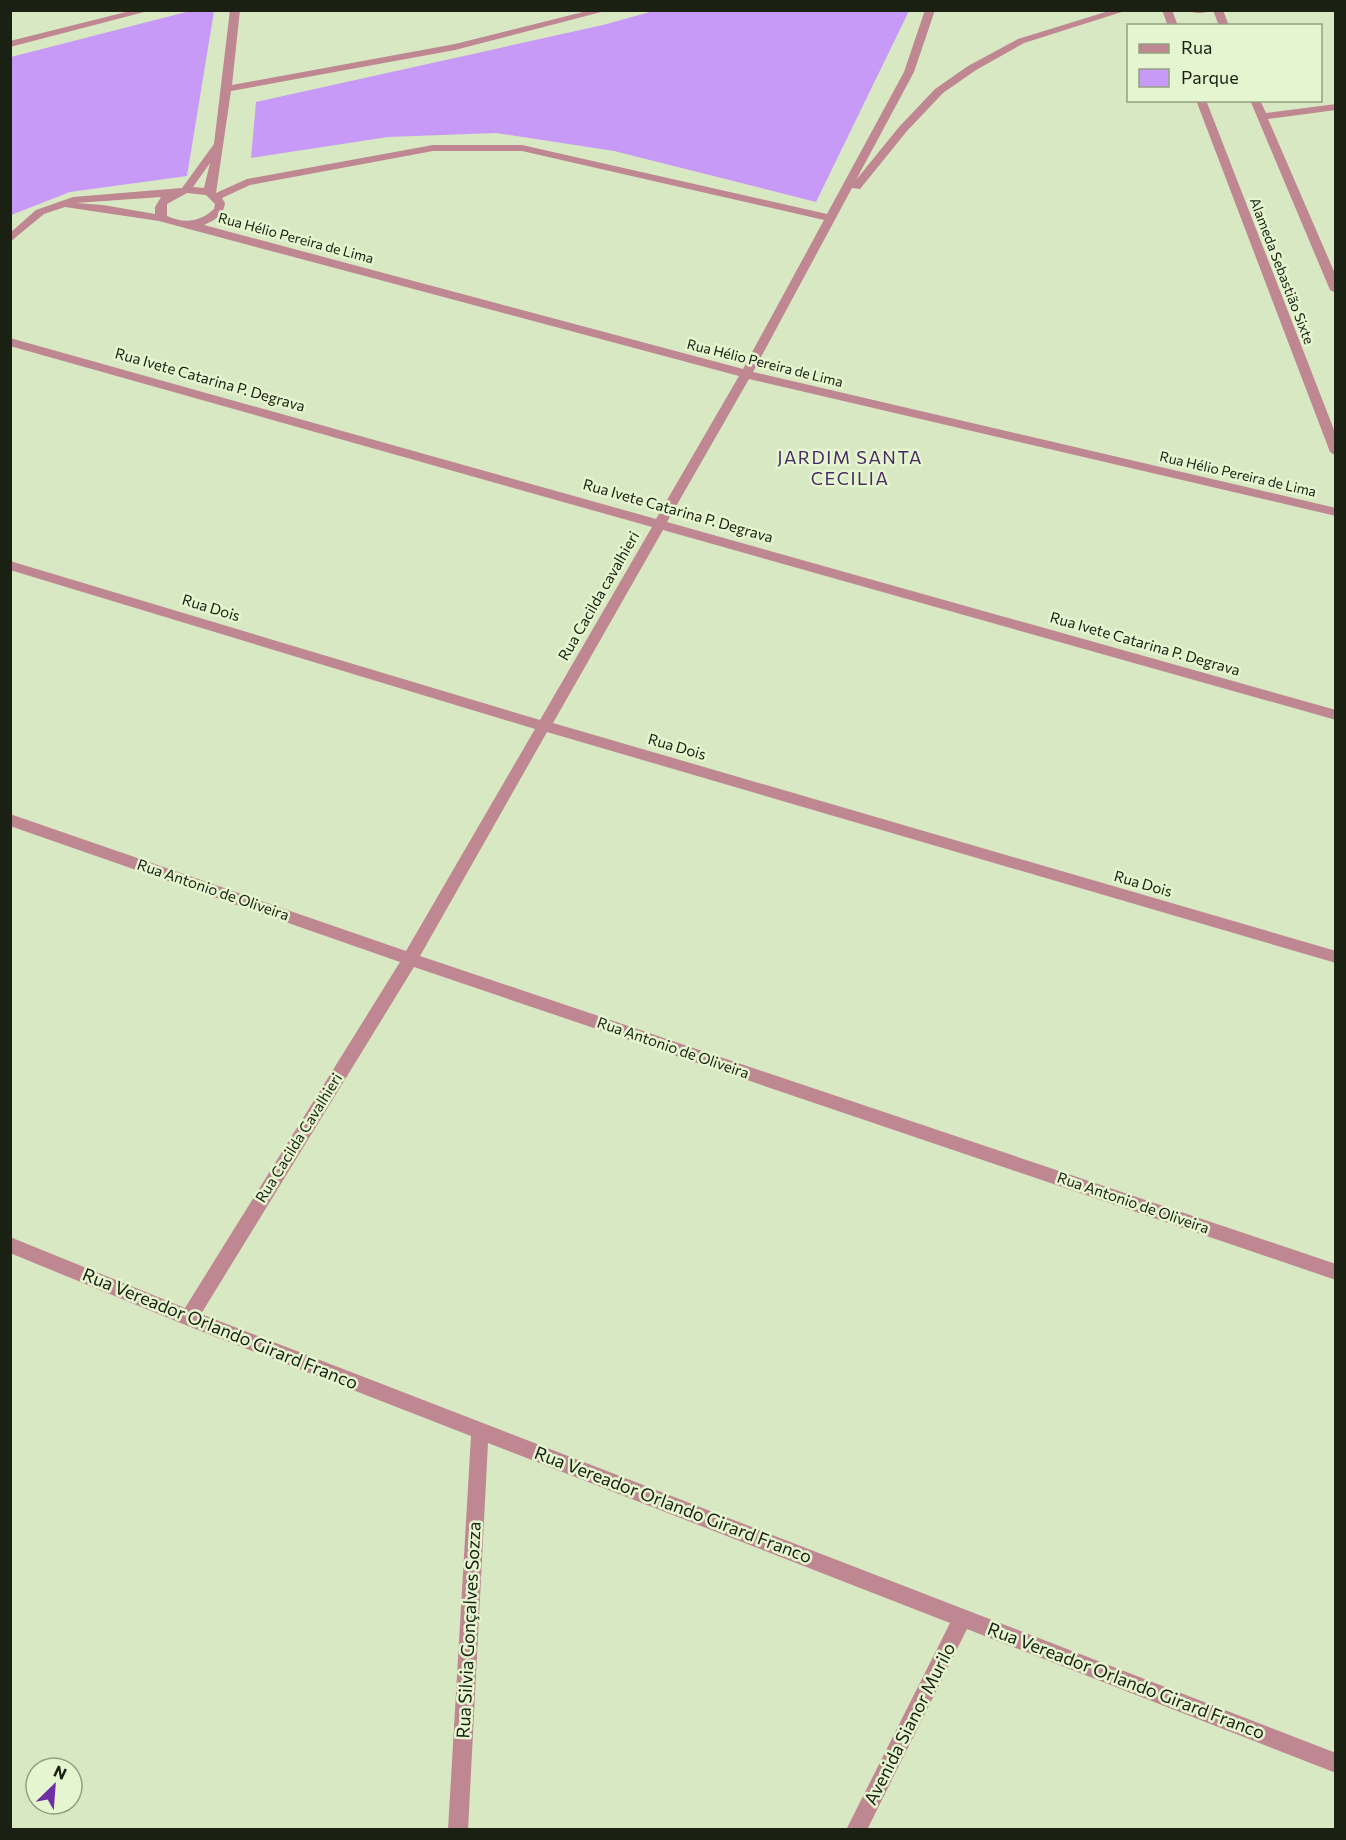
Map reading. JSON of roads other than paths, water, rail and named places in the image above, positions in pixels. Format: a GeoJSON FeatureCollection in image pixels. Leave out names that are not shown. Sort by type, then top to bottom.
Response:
{"type":"FeatureCollection","features":[{"type":"Feature","properties":{"kind":"street"},"geometry":{"type":"LineString","coordinates":[[10,44],[148,10]]}},
{"type":"Feature","properties":{"kind":"street"},"geometry":{"type":"LineString","coordinates":[[212,194],[236,10]]}},
{"type":"Feature","properties":{"kind":"street"},"geometry":{"type":"LineString","coordinates":[[226,89],[455,47],[605,10]]}},
{"type":"Feature","properties":{"kind":"street"},"geometry":{"type":"LineString","coordinates":[[831,218],[909,72],[930,10]]}},
{"type":"Feature","properties":{"kind":"street"},"geometry":{"type":"LineString","coordinates":[[831,218],[903,129],[939,90],[1021,40],[1124,10]]}},
{"type":"Feature","properties":{"kind":"street"},"geometry":{"type":"LineString","coordinates":[[1192,10],[1207,10]]}},
{"type":"Feature","properties":{"kind":"street","name":"Alameda Sebastião Sixte"},"geometry":{"type":"LineString","coordinates":[[1202,102],[1335,452]]}},
{"type":"Feature","properties":{"kind":"street"},"geometry":{"type":"LineString","coordinates":[[1256,102],[1331,269],[1335,290]]}},
{"type":"Feature","properties":{"kind":"street"},"geometry":{"type":"LineString","coordinates":[[1262,117],[1335,106]]}},
{"type":"Feature","properties":{"kind":"street"},"geometry":{"type":"LineString","coordinates":[[162,218],[159,212],[160,205],[180,192],[220,142]]}},
{"type":"Feature","properties":{"kind":"street"},"geometry":{"type":"LineString","coordinates":[[10,239],[40,212],[55,205],[94,196],[180,192],[212,194],[247,182],[433,148],[522,148],[831,218]]}},
{"type":"Feature","properties":{"kind":"street"},"geometry":{"type":"LineString","coordinates":[[193,225],[204,222],[219,210],[220,203],[212,194]]}},
{"type":"Feature","properties":{"kind":"street","name":"Rua Hélio Pereira de Lima"},"geometry":{"type":"LineString","coordinates":[[55,205],[103,208],[162,218],[180,225],[193,225],[746,374],[1335,512]]}},
{"type":"Feature","properties":{"kind":"street","name":"Rua Cacilda cavalhieri"},"geometry":{"type":"LineString","coordinates":[[410,959],[746,374],[831,218]]}},
{"type":"Feature","properties":{"kind":"street","name":"Rua Ivete Catarina P. Degrava"},"geometry":{"type":"LineString","coordinates":[[10,342],[660,523],[1335,715]]}},
{"type":"Feature","properties":{"kind":"street","name":"Rua Dois"},"geometry":{"type":"LineString","coordinates":[[10,565],[544,726],[1335,957]]}},
{"type":"Feature","properties":{"kind":"street","name":"Rua Antonio de Oliveira"},"geometry":{"type":"LineString","coordinates":[[10,820],[410,959],[1335,1272]]}},
{"type":"Feature","properties":{"kind":"street","name":"Rua Cacilda Cavalhieri"},"geometry":{"type":"LineString","coordinates":[[189,1318],[410,959]]}},
{"type":"Feature","properties":{"kind":"street","name":"Rua Vereador Orlando Girard Franco"},"geometry":{"type":"LineString","coordinates":[[10,1245],[189,1318],[1335,1763]]}},
{"type":"Feature","properties":{"kind":"street","name":"Rua Silvia Gonçalves Sozza"},"geometry":{"type":"LineString","coordinates":[[458,1830],[480,1431]]}},
{"type":"Feature","properties":{"kind":"street","name":"Avenida Sianor Murilo"},"geometry":{"type":"LineString","coordinates":[[856,1830],[963,1618]]}},
{"type":"Feature","properties":{"kind":"district","name":"JARDIM SANTA CECILIA"},"geometry":{"type":"Point","coordinates":[850,468]}}]}
